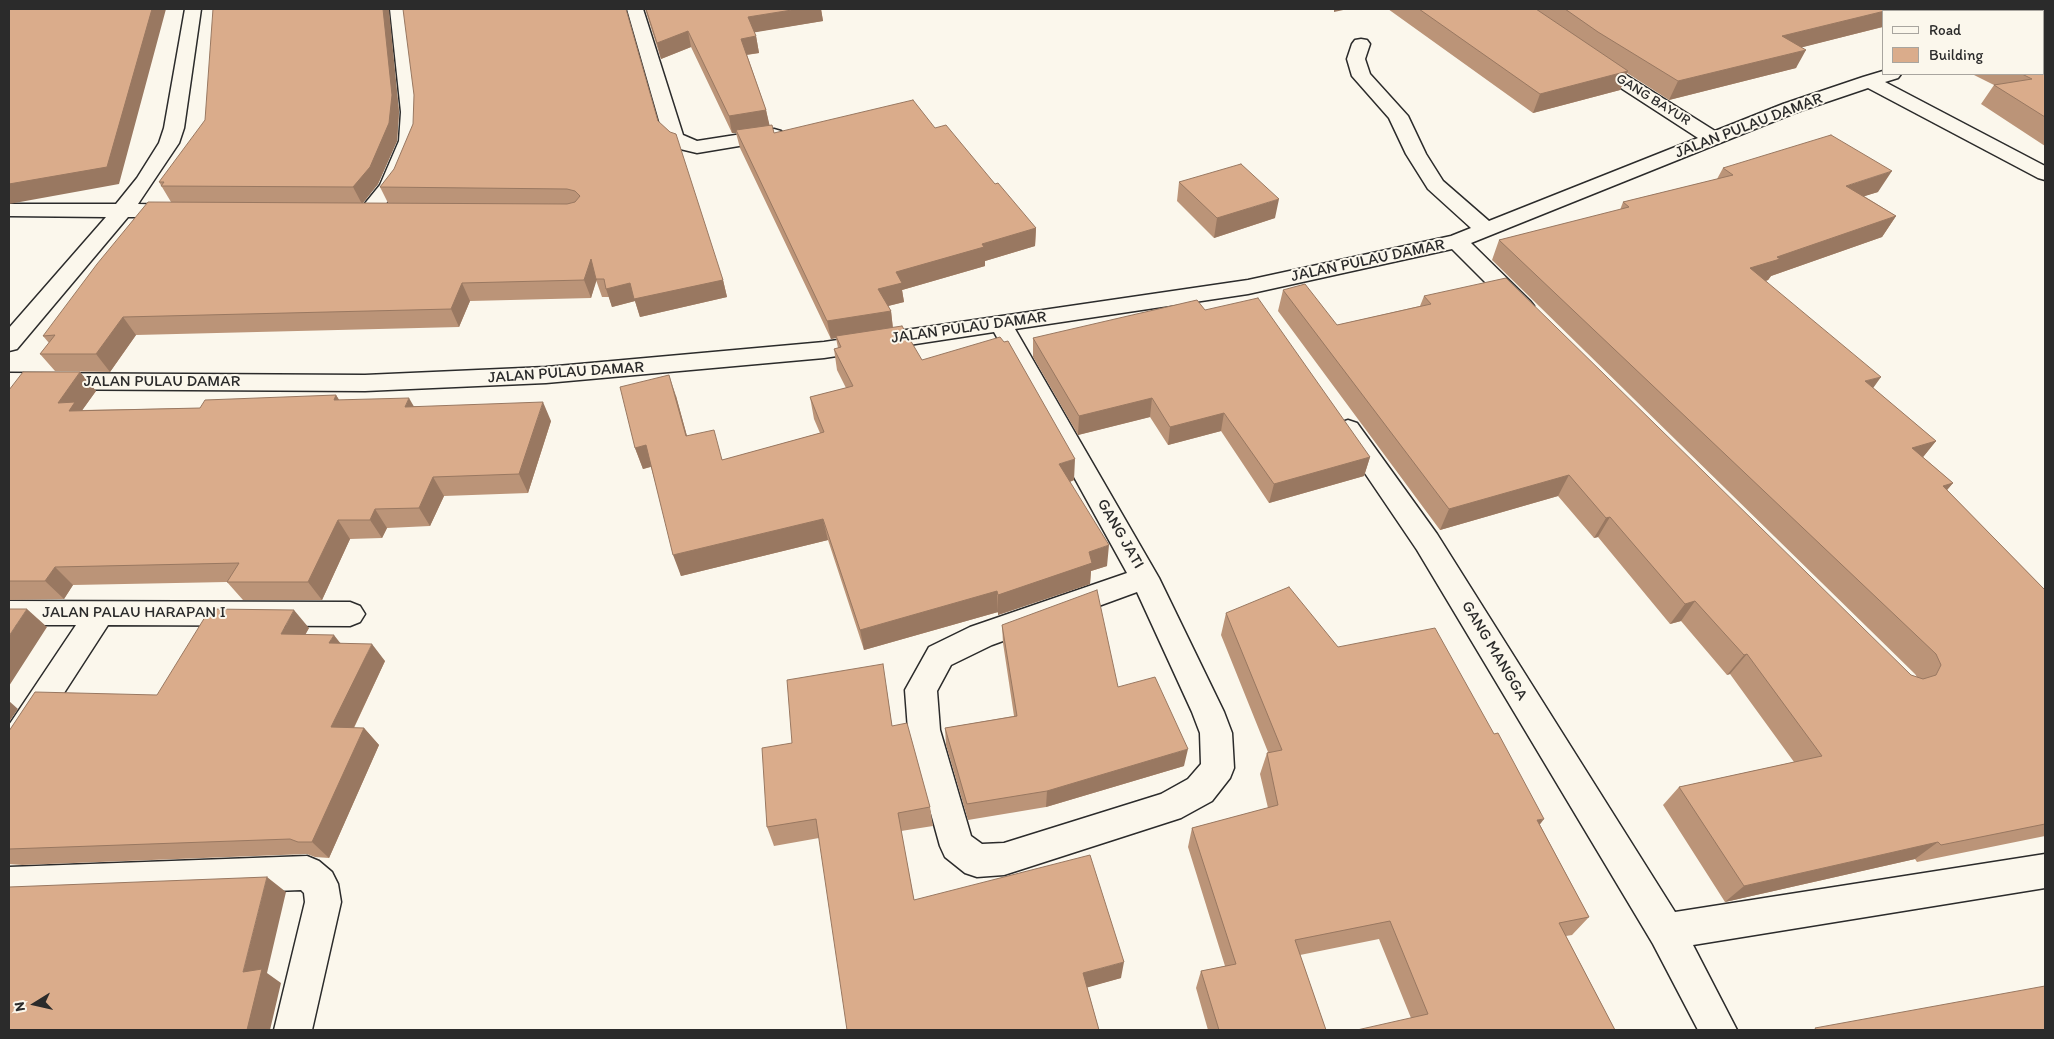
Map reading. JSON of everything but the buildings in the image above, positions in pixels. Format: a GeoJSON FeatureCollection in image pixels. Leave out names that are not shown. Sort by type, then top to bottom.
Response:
{"type":"FeatureCollection","features":[{"type":"Feature","properties":{"kind":"street"},"geometry":{"type":"LineString","coordinates":[[9,343],[122,211],[145,181],[169,143],[174,128],[194,9]]}},
{"type":"Feature","properties":{"kind":"street"},"geometry":{"type":"LineString","coordinates":[[398,9],[410,112],[409,140],[390,186],[359,212],[398,213]]}},
{"type":"Feature","properties":{"kind":"street"},"geometry":{"type":"LineString","coordinates":[[635,9],[674,138],[683,144],[697,147],[794,132]]}},
{"type":"Feature","properties":{"kind":"street"},"geometry":{"type":"LineString","coordinates":[[1361,44],[1356,59],[1361,76],[1398,116],[1416,154],[1435,185],[1487,230]]}},
{"type":"Feature","properties":{"kind":"street","name":"GANG BAYUR"},"geometry":{"type":"LineString","coordinates":[[1576,51],[1714,139]]}},
{"type":"Feature","properties":{"kind":"street","name":"JALAN PULAU DAMAR"},"geometry":{"type":"LineString","coordinates":[[9,381],[365,383],[556,374],[752,358],[824,350],[1248,287],[1457,241],[1790,108],[1889,75]]}},
{"type":"Feature","properties":{"kind":"street"},"geometry":{"type":"LineString","coordinates":[[1870,81],[2045,174]]}},
{"type":"Feature","properties":{"kind":"street"},"geometry":{"type":"LineString","coordinates":[[9,210],[200,212]]}},
{"type":"Feature","properties":{"kind":"street"},"geometry":{"type":"LineString","coordinates":[[1457,241],[1542,326]]}},
{"type":"Feature","properties":{"kind":"street"},"geometry":{"type":"LineString","coordinates":[[1248,287],[1265,311]]}},
{"type":"Feature","properties":{"kind":"street","name":"GANG JATI"},"geometry":{"type":"LineString","coordinates":[[1000,323],[1145,578],[1208,712],[1216,733],[1218,768],[1200,790],[1169,807],[1004,859],[977,861],[957,846],[924,730],[921,690],[940,656],[981,636],[1145,578]]}},
{"type":"Feature","properties":{"kind":"street","name":"GANG MANGGA"},"geometry":{"type":"LineString","coordinates":[[1332,406],[1427,542],[1666,931],[1718,1030]]}},
{"type":"Feature","properties":{"kind":"street","name":"JALAN PALAU HARAPAN I"},"geometry":{"type":"LineString","coordinates":[[9,613],[350,614]]}},
{"type":"Feature","properties":{"kind":"street"},"geometry":{"type":"LineString","coordinates":[[9,751],[99,614]]}},
{"type":"Feature","properties":{"kind":"street"},"geometry":{"type":"LineString","coordinates":[[1666,931],[2045,871]]}},
{"type":"Feature","properties":{"kind":"street"},"geometry":{"type":"LineString","coordinates":[[9,884],[307,873],[320,884],[323,902],[294,1030]]}}]}
